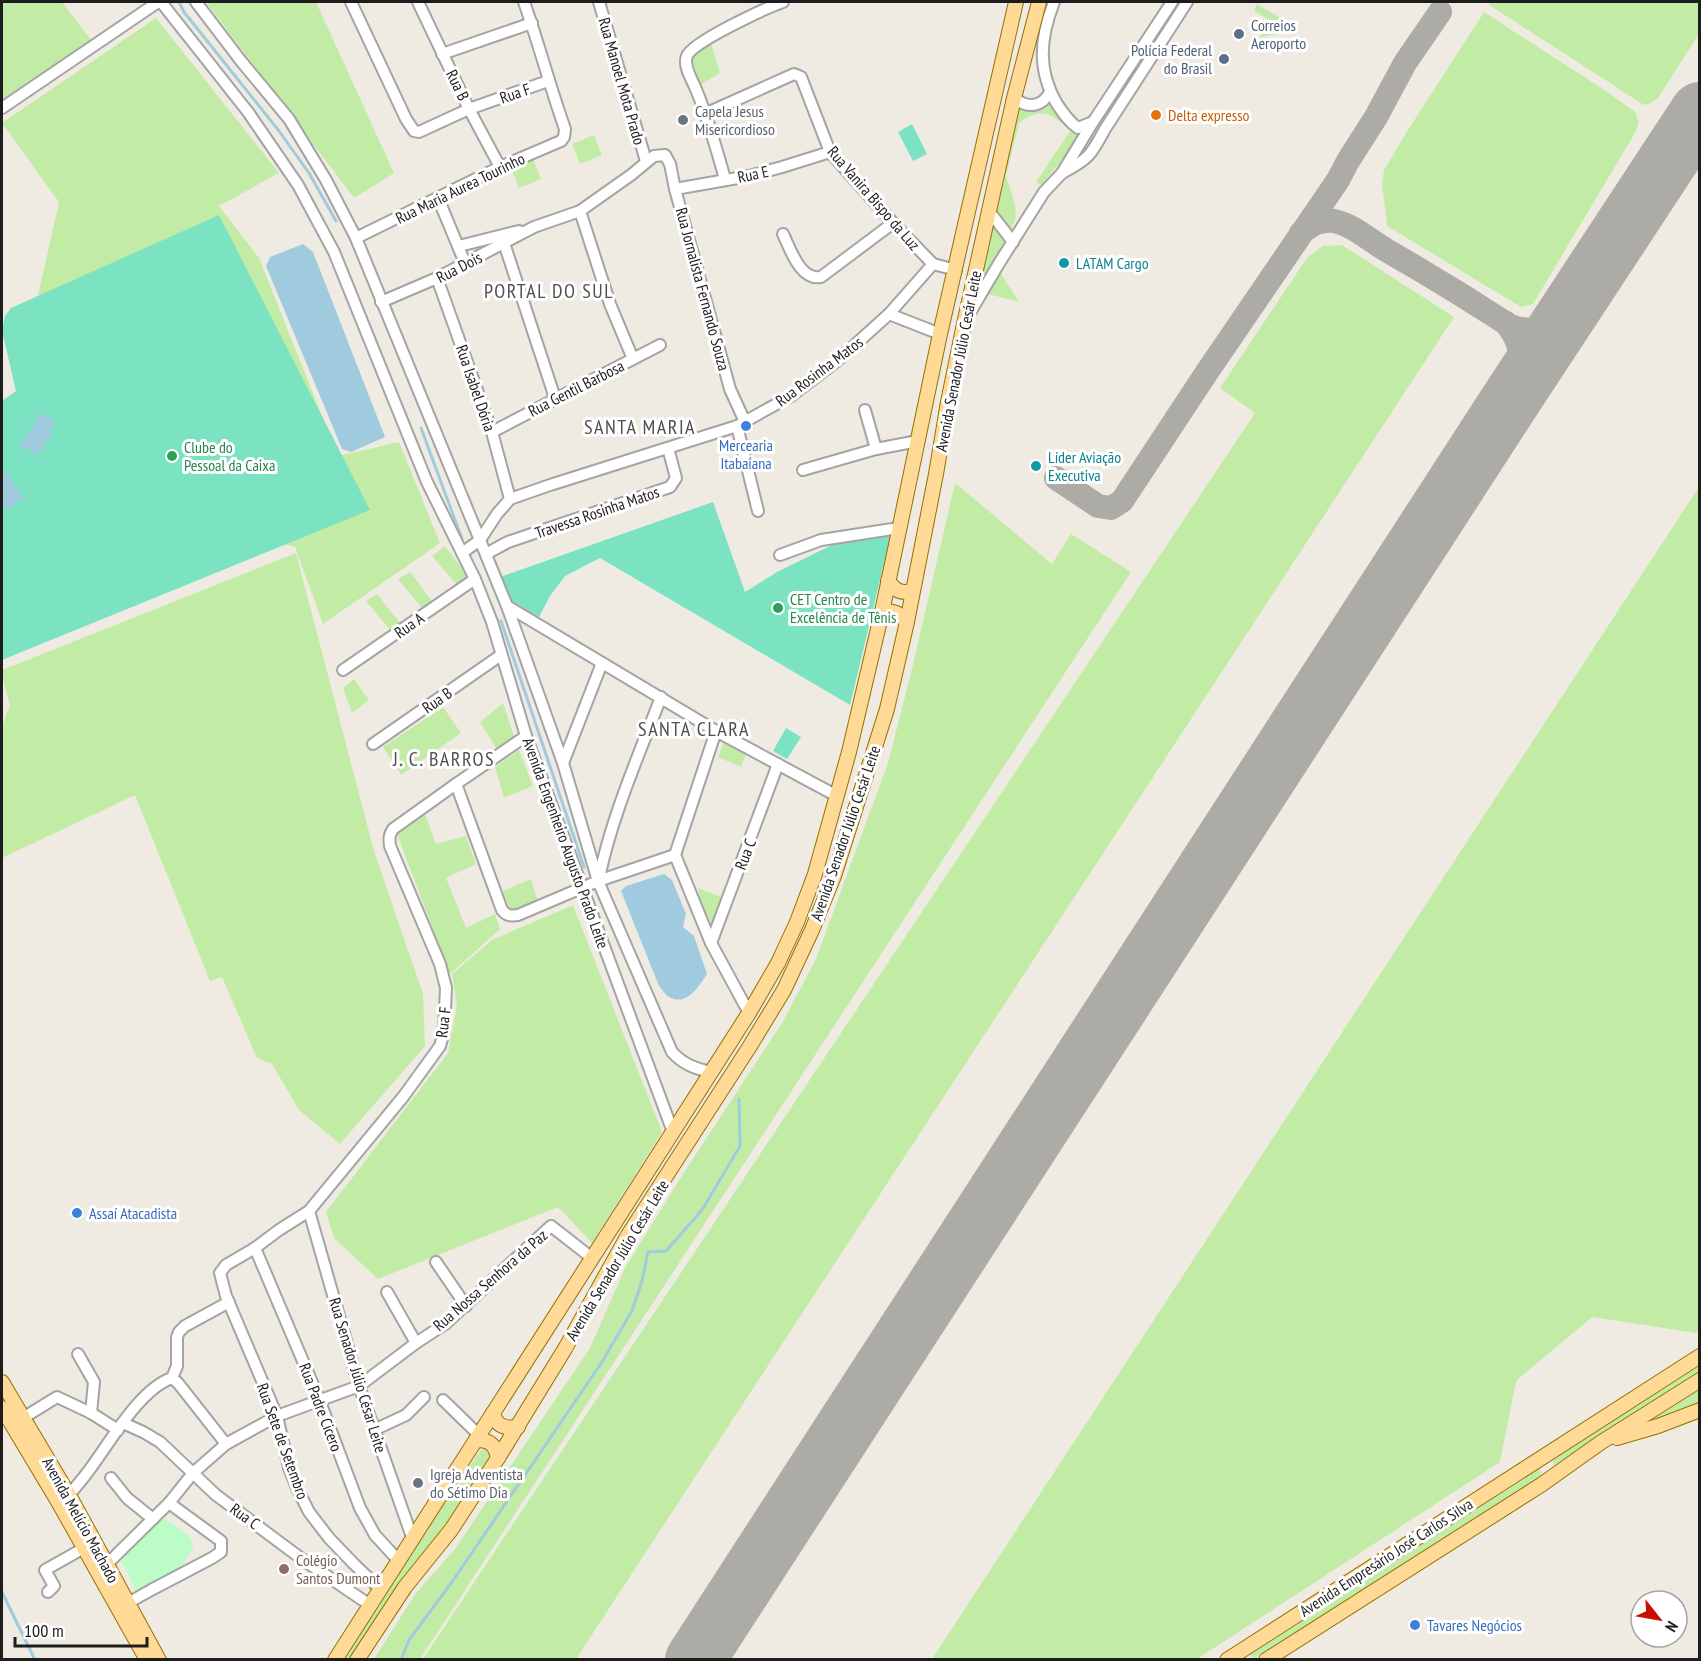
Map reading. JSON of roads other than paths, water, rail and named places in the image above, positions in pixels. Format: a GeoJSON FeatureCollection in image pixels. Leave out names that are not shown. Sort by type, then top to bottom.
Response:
{"type":"FeatureCollection","features":[{"type":"Feature","properties":{"kind":"main road","name":"Avenida Senador Júlio Cesár Leite"},"geometry":{"type":"LineString","coordinates":[[335,1659],[749,1013],[778,963],[797,922],[815,874],[860,708],[940,334],[1016,2]]}},
{"type":"Feature","properties":{"kind":"main road","name":"Avenida Senador Júlio Cesár Leite"},"geometry":{"type":"LineString","coordinates":[[357,1659],[405,1587],[452,1530],[518,1427],[566,1347],[628,1235],[750,1046],[788,980],[812,930],[834,876],[887,709],[907,622],[964,324],[1014,98],[1039,2]]}},
{"type":"Feature","properties":{"kind":"main road"},"geometry":{"type":"LineString","coordinates":[[888,581],[899,592],[912,591]]}},
{"type":"Feature","properties":{"kind":"main road"},"geometry":{"type":"LineString","coordinates":[[882,612],[895,612],[907,622]]}},
{"type":"Feature","properties":{"kind":"main road","name":"Avenida Empresário José Carlos Silva"},"geometry":{"type":"LineString","coordinates":[[1227,1659],[1243,1655],[1545,1455],[1700,1356]]}},
{"type":"Feature","properties":{"kind":"main road","name":"Avenida Empresário José Carlos Silva"},"geometry":{"type":"LineString","coordinates":[[1266,1659],[1700,1380]]}},
{"type":"Feature","properties":{"kind":"main road","name":"Avenida Melício Machado"},"geometry":{"type":"LineString","coordinates":[[2,1382],[69,1495],[159,1659]]}},
{"type":"Feature","properties":{"kind":"main road","name":"Avenida Melício Machado"},"geometry":{"type":"LineString","coordinates":[[2,1408],[147,1659]]}},
{"type":"Feature","properties":{"kind":"main road","name":"Avenida Empresário José Carlos Silva"},"geometry":{"type":"LineString","coordinates":[[1600,1443],[1658,1426],[1700,1410]]}},
{"type":"Feature","properties":{"kind":"main road"},"geometry":{"type":"LineString","coordinates":[[493,1413],[495,1419],[503,1427],[518,1427]]}},
{"type":"Feature","properties":{"kind":"main road"},"geometry":{"type":"LineString","coordinates":[[478,1438],[490,1441],[495,1446],[498,1458]]}},
{"type":"Feature","properties":{"kind":"main road"},"geometry":{"type":"LineString","coordinates":[[1545,1455],[1547,1465],[1557,1474]]}},
{"type":"Feature","properties":{"kind":"street"},"geometry":{"type":"LineString","coordinates":[[2,108],[160,2]]}},
{"type":"Feature","properties":{"kind":"street","name":"Avenida Engenheiro Augusto Prado Leite"},"geometry":{"type":"LineString","coordinates":[[160,2],[248,112],[298,185],[334,252],[427,482],[475,579],[492,622],[526,736],[673,1132]]}},
{"type":"Feature","properties":{"kind":"street","name":"Avenida Engenheiro Augusto Prado Leite"},"geometry":{"type":"LineString","coordinates":[[196,2],[289,119],[326,180],[356,238],[507,606],[563,763],[598,881],[672,1052],[687,1065],[697,1070],[712,1072]]}},
{"type":"Feature","properties":{"kind":"street","name":"Rua F"},"geometry":{"type":"LineString","coordinates":[[351,2],[406,119],[414,131],[419,132],[470,109],[548,81]]}},
{"type":"Feature","properties":{"kind":"street","name":"Rua B"},"geometry":{"type":"LineString","coordinates":[[418,2],[500,167]]}},
{"type":"Feature","properties":{"kind":"street"},"geometry":{"type":"LineString","coordinates":[[524,2],[548,81]]}},
{"type":"Feature","properties":{"kind":"street","name":"Rua Manoel Mota Prado"},"geometry":{"type":"LineString","coordinates":[[599,2],[646,161]]}},
{"type":"Feature","properties":{"kind":"street"},"geometry":{"type":"LineString","coordinates":[[725,179],[706,113],[688,73],[687,55],[693,48],[736,18],[783,2]]}},
{"type":"Feature","properties":{"kind":"street"},"geometry":{"type":"LineString","coordinates":[[1054,2],[1042,50],[1044,74],[1050,92],[1067,119],[1078,128],[1093,122]]}},
{"type":"Feature","properties":{"kind":"street"},"geometry":{"type":"LineString","coordinates":[[964,324],[1044,192],[1062,173],[1172,2]]}},
{"type":"Feature","properties":{"kind":"street"},"geometry":{"type":"LineString","coordinates":[[1062,173],[1087,159],[1094,150],[1105,129],[1187,2]]}},
{"type":"Feature","properties":{"kind":"street"},"geometry":{"type":"LineString","coordinates":[[442,54],[532,23]]}},
{"type":"Feature","properties":{"kind":"street","name":"Rua Vanira Bispo da Luz"},"geometry":{"type":"LineString","coordinates":[[706,113],[794,74],[798,75],[801,77],[830,152],[933,264],[956,270]]}},
{"type":"Feature","properties":{"kind":"street","name":"Rua Maria Aurea Tourinho"},"geometry":{"type":"LineString","coordinates":[[356,238],[500,167],[561,141],[566,129],[548,81]]}},
{"type":"Feature","properties":{"kind":"street"},"geometry":{"type":"LineString","coordinates":[[1014,98],[1030,106],[1037,105],[1047,98],[1050,92]]}},
{"type":"Feature","properties":{"kind":"street"},"geometry":{"type":"LineString","coordinates":[[1093,122],[1105,129]]}},
{"type":"Feature","properties":{"kind":"street","name":"Rua E"},"geometry":{"type":"LineString","coordinates":[[675,189],[749,176],[830,152]]}},
{"type":"Feature","properties":{"kind":"street","name":"Rua Dois"},"geometry":{"type":"LineString","coordinates":[[459,246],[534,227],[580,211],[631,175],[646,161],[654,156],[664,155]]}},
{"type":"Feature","properties":{"kind":"street","name":"Rua Jornalista Fernando Souza"},"geometry":{"type":"LineString","coordinates":[[664,155],[670,164],[741,424],[758,511]]}},
{"type":"Feature","properties":{"kind":"street"},"geometry":{"type":"LineString","coordinates":[[438,198],[465,263]]}},
{"type":"Feature","properties":{"kind":"street"},"geometry":{"type":"LineString","coordinates":[[580,211],[610,304],[633,359]]}},
{"type":"Feature","properties":{"kind":"street"},"geometry":{"type":"LineString","coordinates":[[989,211],[1013,242]]}},
{"type":"Feature","properties":{"kind":"street"},"geometry":{"type":"LineString","coordinates":[[783,234],[801,269],[807,275],[815,278],[821,277],[893,223]]}},
{"type":"Feature","properties":{"kind":"street","name":"Rua Dois"},"geometry":{"type":"LineString","coordinates":[[381,302],[437,278],[534,227]]}},
{"type":"Feature","properties":{"kind":"street"},"geometry":{"type":"LineString","coordinates":[[504,243],[555,399]]}},
{"type":"Feature","properties":{"kind":"street","name":"Rua Rosinha Matos"},"geometry":{"type":"LineString","coordinates":[[510,499],[741,424],[791,396],[837,361],[889,314],[933,264]]}},
{"type":"Feature","properties":{"kind":"street","name":"Rua Isabel Dória"},"geometry":{"type":"LineString","coordinates":[[437,278],[492,432],[510,499]]}},
{"type":"Feature","properties":{"kind":"street"},"geometry":{"type":"LineString","coordinates":[[889,314],[940,334]]}},
{"type":"Feature","properties":{"kind":"street","name":"Rua Gentil Barbosa"},"geometry":{"type":"LineString","coordinates":[[492,432],[660,345]]}},
{"type":"Feature","properties":{"kind":"street"},"geometry":{"type":"LineString","coordinates":[[865,411],[876,449]]}},
{"type":"Feature","properties":{"kind":"street"},"geometry":{"type":"LineString","coordinates":[[803,470],[876,449],[918,441]]}},
{"type":"Feature","properties":{"kind":"street","name":"Travessa Rosinha Matos"},"geometry":{"type":"LineString","coordinates":[[486,554],[508,542],[669,486],[676,478],[668,448]]}},
{"type":"Feature","properties":{"kind":"street"},"geometry":{"type":"LineString","coordinates":[[462,553],[480,540],[510,499]]}},
{"type":"Feature","properties":{"kind":"street"},"geometry":{"type":"LineString","coordinates":[[780,555],[821,540],[899,528]]}},
{"type":"Feature","properties":{"kind":"street","name":"Rua A"},"geometry":{"type":"LineString","coordinates":[[343,670],[475,579]]}},
{"type":"Feature","properties":{"kind":"street"},"geometry":{"type":"LineString","coordinates":[[507,606],[716,731],[837,796]]}},
{"type":"Feature","properties":{"kind":"street","name":"Rua B"},"geometry":{"type":"LineString","coordinates":[[373,744],[501,655]]}},
{"type":"Feature","properties":{"kind":"street"},"geometry":{"type":"LineString","coordinates":[[563,763],[602,663]]}},
{"type":"Feature","properties":{"kind":"street"},"geometry":{"type":"LineString","coordinates":[[598,881],[606,845],[661,697]]}},
{"type":"Feature","properties":{"kind":"street"},"geometry":{"type":"LineString","coordinates":[[716,731],[675,855],[711,943],[749,1013]]}},
{"type":"Feature","properties":{"kind":"street"},"geometry":{"type":"LineString","coordinates":[[526,736],[456,784],[505,915],[518,915],[598,881],[675,855]]}},
{"type":"Feature","properties":{"kind":"street","name":"Rua C"},"geometry":{"type":"LineString","coordinates":[[711,943],[778,764]]}},
{"type":"Feature","properties":{"kind":"street","name":"Rua F"},"geometry":{"type":"LineString","coordinates":[[220,1273],[226,1265],[309,1211],[403,1097],[440,1046],[444,1032],[446,988],[440,964],[389,839],[393,829],[456,784]]}},
{"type":"Feature","properties":{"kind":"street","name":"Rua Senador Júlio César Leite"},"geometry":{"type":"LineString","coordinates":[[309,1211],[359,1386],[412,1537]]}},
{"type":"Feature","properties":{"kind":"street","name":"Rua Nossa Senhora da Paz"},"geometry":{"type":"LineString","coordinates":[[106,1564],[169,1503],[193,1473],[226,1444],[277,1416],[359,1386],[416,1342],[445,1324],[551,1227],[592,1258]]}},
{"type":"Feature","properties":{"kind":"street","name":"Rua Padre Cicero"},"geometry":{"type":"LineString","coordinates":[[255,1248],[319,1399],[360,1508],[375,1535],[398,1560]]}},
{"type":"Feature","properties":{"kind":"street"},"geometry":{"type":"LineString","coordinates":[[436,1262],[466,1306]]}},
{"type":"Feature","properties":{"kind":"street","name":"Rua Sete de Setembro"},"geometry":{"type":"LineString","coordinates":[[220,1273],[229,1302],[277,1416],[289,1468],[309,1512],[329,1538],[380,1589]]}},
{"type":"Feature","properties":{"kind":"street"},"geometry":{"type":"LineString","coordinates":[[387,1292],[416,1342]]}},
{"type":"Feature","properties":{"kind":"street"},"geometry":{"type":"LineString","coordinates":[[69,1495],[144,1398],[166,1380],[172,1378],[177,1366],[179,1332],[185,1326],[229,1302]]}},
{"type":"Feature","properties":{"kind":"street"},"geometry":{"type":"LineString","coordinates":[[78,1354],[94,1382],[92,1413]]}},
{"type":"Feature","properties":{"kind":"street"},"geometry":{"type":"LineString","coordinates":[[172,1378],[226,1444]]}},
{"type":"Feature","properties":{"kind":"street","name":"Rua C"},"geometry":{"type":"LineString","coordinates":[[23,1418],[57,1397],[120,1427],[160,1442],[216,1495],[302,1559],[370,1605]]}},
{"type":"Feature","properties":{"kind":"street"},"geometry":{"type":"LineString","coordinates":[[374,1430],[406,1415],[424,1397]]}},
{"type":"Feature","properties":{"kind":"street"},"geometry":{"type":"LineString","coordinates":[[443,1400],[478,1438]]}},
{"type":"Feature","properties":{"kind":"street"},"geometry":{"type":"LineString","coordinates":[[111,1478],[128,1498],[153,1519]]}},
{"type":"Feature","properties":{"kind":"street"},"geometry":{"type":"LineString","coordinates":[[128,1603],[221,1552],[221,1541],[169,1503]]}},
{"type":"Feature","properties":{"kind":"street"},"geometry":{"type":"LineString","coordinates":[[48,1592],[54,1586],[45,1570],[84,1548]]}},
{"type":"Feature","properties":{"kind":"water"},"geometry":{"type":"Polygon","coordinates":[[[303,244],[313,252],[385,437],[351,452],[342,449],[266,266],[270,257],[303,244]]]}},
{"type":"Feature","properties":{"kind":"water"},"geometry":{"type":"Polygon","coordinates":[[[39,413],[55,421],[49,440],[41,453],[34,454],[31,450],[19,447],[34,426],[39,413]]]}},
{"type":"Feature","properties":{"kind":"water"},"geometry":{"type":"Polygon","coordinates":[[[5,471],[24,498],[6,510],[2,503],[2,473],[5,471]]]}},
{"type":"Feature","properties":{"kind":"water"},"geometry":{"type":"Polygon","coordinates":[[[664,874],[672,880],[686,914],[683,927],[694,936],[707,974],[692,994],[681,999],[668,996],[659,986],[621,891],[626,886],[664,874]]]}},
{"type":"Feature","properties":{"kind":"waterway"},"geometry":{"type":"LineString","coordinates":[[179,2],[184,12],[279,131],[309,173],[336,221]]}},
{"type":"Feature","properties":{"kind":"waterway"},"geometry":{"type":"LineString","coordinates":[[421,428],[462,539]]}},
{"type":"Feature","properties":{"kind":"waterway"},"geometry":{"type":"LineString","coordinates":[[501,621],[584,867]]}},
{"type":"Feature","properties":{"kind":"waterway"},"geometry":{"type":"LineString","coordinates":[[401,1660],[409,1640],[452,1582],[600,1365],[632,1311],[648,1252],[666,1251],[702,1210],[740,1146],[739,1099]]}},
{"type":"Feature","properties":{"kind":"waterway"},"geometry":{"type":"LineString","coordinates":[[2,1592],[35,1660]]}},
{"type":"Feature","properties":{"kind":"place","name":"Correios Aeroporto"},"geometry":{"type":"Point","coordinates":[1239,34]}},
{"type":"Feature","properties":{"kind":"place","name":"Polícia Federal do Brasil"},"geometry":{"type":"Point","coordinates":[1224,59]}},
{"type":"Feature","properties":{"kind":"place","name":"Delta expresso"},"geometry":{"type":"Point","coordinates":[1156,115]}},
{"type":"Feature","properties":{"kind":"place","name":"Capela Jesus Misericordioso"},"geometry":{"type":"Point","coordinates":[683,120]}},
{"type":"Feature","properties":{"kind":"place","name":"LATAM Cargo"},"geometry":{"type":"Point","coordinates":[1064,263]}},
{"type":"Feature","properties":{"kind":"place","name":"Mercearia Itabaiana"},"geometry":{"type":"Point","coordinates":[746,426]}},
{"type":"Feature","properties":{"kind":"place","name":"Clube do Pessoal da Caixa"},"geometry":{"type":"Point","coordinates":[172,456]}},
{"type":"Feature","properties":{"kind":"place","name":"Líder Aviação Executiva"},"geometry":{"type":"Point","coordinates":[1036,466]}},
{"type":"Feature","properties":{"kind":"place","name":"CET Centro de Excelência de Tênis"},"geometry":{"type":"Point","coordinates":[778,608]}},
{"type":"Feature","properties":{"kind":"place","name":"Assaí Atacadista"},"geometry":{"type":"Point","coordinates":[77,1213]}},
{"type":"Feature","properties":{"kind":"place","name":"Igreja Adventista do Sétimo Dia"},"geometry":{"type":"Point","coordinates":[418,1483]}},
{"type":"Feature","properties":{"kind":"place","name":"Colégio Santos Dumont"},"geometry":{"type":"Point","coordinates":[284,1569]}},
{"type":"Feature","properties":{"kind":"place","name":"Tavares Negócios"},"geometry":{"type":"Point","coordinates":[1415,1625]}},
{"type":"Feature","properties":{"kind":"district","name":"PORTAL DO SUL"},"geometry":{"type":"Point","coordinates":[549,291]}},
{"type":"Feature","properties":{"kind":"district","name":"SANTA MARIA"},"geometry":{"type":"Point","coordinates":[640,427]}},
{"type":"Feature","properties":{"kind":"district","name":"SANTA CLARA"},"geometry":{"type":"Point","coordinates":[694,729]}},
{"type":"Feature","properties":{"kind":"district","name":"J. C. BARROS"},"geometry":{"type":"Point","coordinates":[444,759]}}]}
